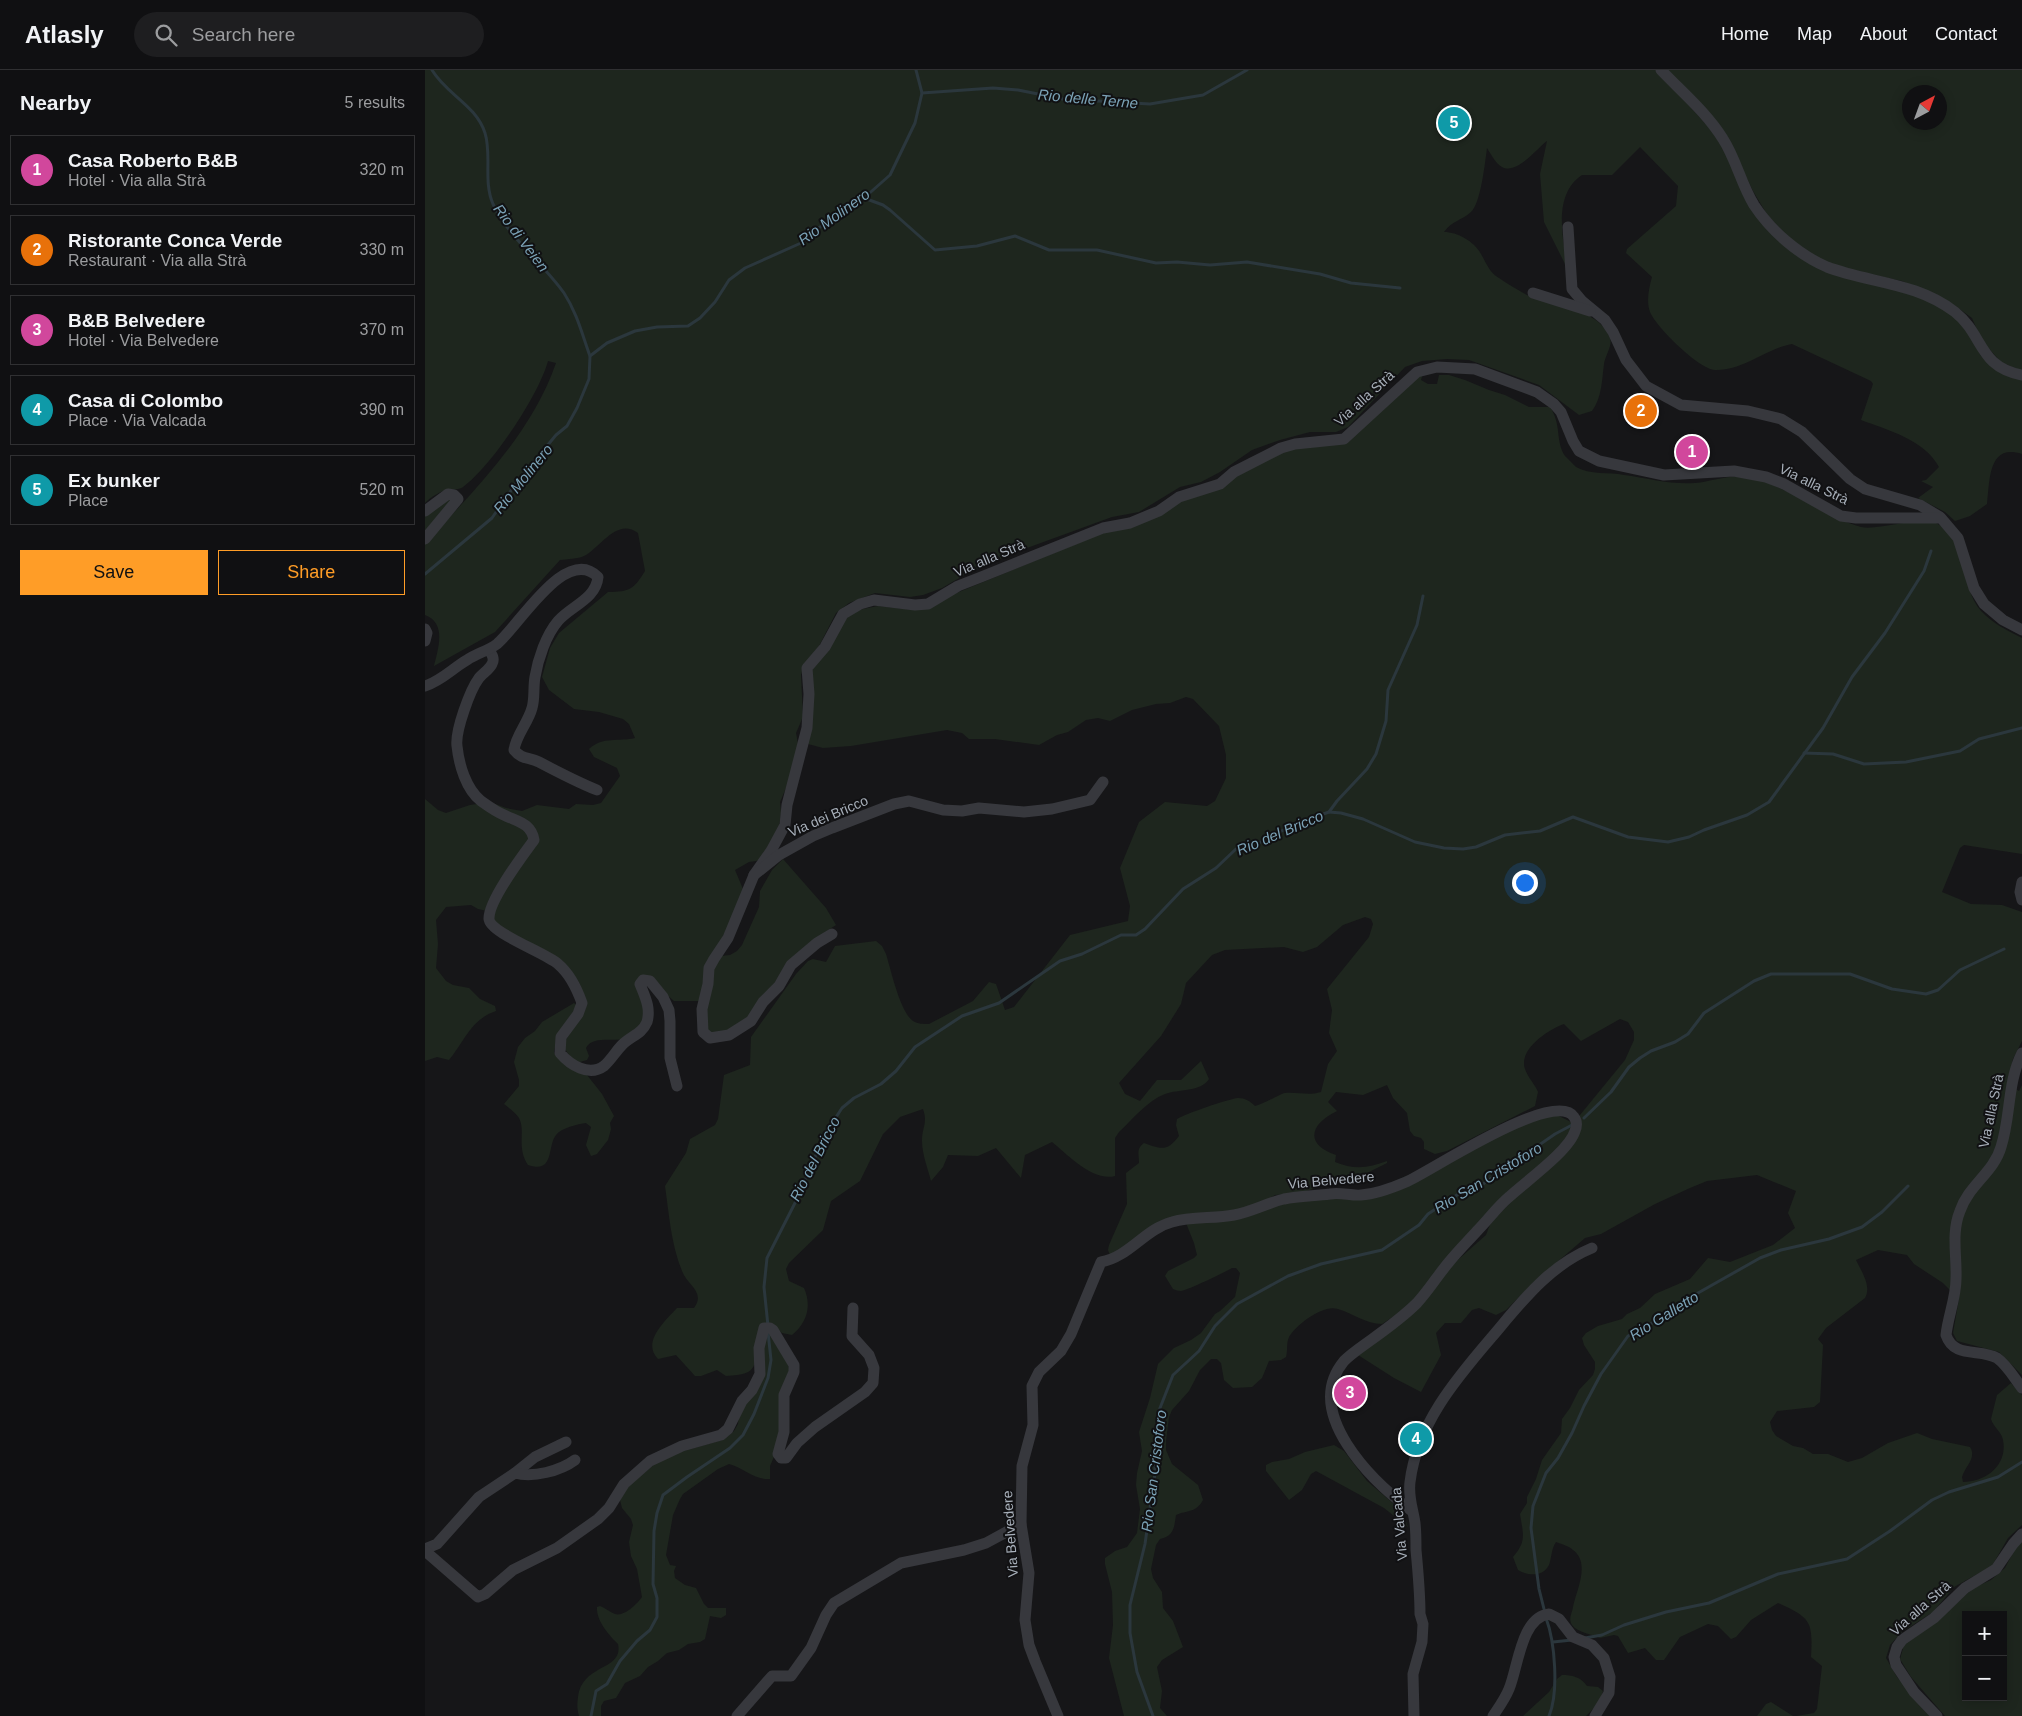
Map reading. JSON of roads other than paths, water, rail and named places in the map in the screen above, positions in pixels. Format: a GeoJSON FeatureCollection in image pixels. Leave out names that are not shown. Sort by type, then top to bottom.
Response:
{"type":"FeatureCollection","features":[{"type":"Feature","properties":{"kind":"street"},"geometry":{"type":"LineString","coordinates":[[1661,70],[1710,122],[1723,139],[1754,204],[1793,246],[1812,260],[1832,269],[1883,281],[1918,292],[1954,311],[1969,326],[1985,354],[1999,367],[2010,373],[2022,375]]}},
{"type":"Feature","properties":{"kind":"street"},"geometry":{"type":"LineString","coordinates":[[1568,227],[1572,289],[1594,312],[1605,320],[1613,332],[1626,360],[1646,386],[1681,405],[1707,409],[1748,410],[1781,419],[1802,432],[1850,479],[1865,489],[1920,505],[1941,518],[1958,538],[1975,588],[1984,604],[2003,620],[2022,630]]}},
{"type":"Feature","properties":{"kind":"street"},"geometry":{"type":"LineString","coordinates":[[1533,293],[1594,312]]}},
{"type":"Feature","properties":{"kind":"street","name":"Via alla Strà"},"geometry":{"type":"LineString","coordinates":[[754,875],[771,852],[785,825],[787,804],[807,728],[809,694],[807,668],[825,647],[843,614],[860,604],[874,600],[915,605],[928,604],[958,586],[1103,528],[1131,523],[1159,511],[1179,497],[1220,484],[1234,472],[1281,448],[1295,444],[1344,439],[1417,372],[1437,367],[1475,369],[1537,392],[1554,404],[1561,412],[1579,451],[1599,461],[1664,475],[1734,471],[1766,477],[1784,484],[1841,516],[1856,518],[1941,518]]}},
{"type":"Feature","properties":{"kind":"street"},"geometry":{"type":"LineString","coordinates":[[425,511],[447,494],[454,495],[458,500],[425,539]]}},
{"type":"Feature","properties":{"kind":"street"},"geometry":{"type":"LineString","coordinates":[[425,686],[438,680],[466,660],[489,650],[506,637],[542,593],[565,574],[572,570],[583,568],[591,570],[598,577],[593,591],[559,620],[547,640],[535,677],[531,710],[515,743],[514,750],[519,756],[535,760],[597,790]]}},
{"type":"Feature","properties":{"kind":"street"},"geometry":{"type":"LineString","coordinates":[[425,629],[427,633],[425,641]]}},
{"type":"Feature","properties":{"kind":"street"},"geometry":{"type":"LineString","coordinates":[[489,650],[493,660],[492,664],[474,687],[457,732],[460,764],[466,782],[480,800],[503,815],[528,826],[533,831],[534,840],[512,870],[494,902],[489,918],[490,924],[501,933],[521,942],[558,964],[575,985],[582,1003],[578,1014],[561,1037],[559,1053],[567,1061],[581,1069],[599,1068],[605,1065],[622,1045],[643,1030],[649,1008],[640,984],[643,980],[650,981],[663,997],[669,1010],[670,1058],[677,1086]]}},
{"type":"Feature","properties":{"kind":"street","name":"Via dei Bricco"},"geometry":{"type":"LineString","coordinates":[[832,934],[817,943],[791,965],[779,986],[763,1002],[751,1021],[729,1034],[719,1038],[709,1038],[703,1030],[702,1009],[708,984],[709,968],[728,938],[754,875],[779,855],[813,836],[895,804],[913,801],[921,806],[943,810],[962,811],[979,808],[994,811],[1024,812],[1052,809],[1090,800],[1103,782]]}},
{"type":"Feature","properties":{"kind":"street"},"geometry":{"type":"LineString","coordinates":[[2022,882],[2020,892],[2022,900]]}},
{"type":"Feature","properties":{"kind":"street","name":"Via alla Strà"},"geometry":{"type":"LineString","coordinates":[[2022,1053],[2013,1079],[2001,1148],[1991,1168],[1965,1200],[1956,1222],[1954,1238],[1957,1280],[1946,1335],[1948,1341],[1959,1350],[1998,1359],[2022,1388]]}},
{"type":"Feature","properties":{"kind":"street","name":"Via Belvedere"},"geometry":{"type":"LineString","coordinates":[[1058,1716],[1029,1645],[1025,1620],[1029,1573],[1021,1524],[1023,1466],[1033,1424],[1032,1386],[1039,1372],[1061,1351],[1071,1334],[1101,1262],[1118,1256],[1158,1227],[1169,1222],[1250,1212],[1285,1199],[1334,1193],[1360,1195],[1387,1189],[1414,1178],[1463,1149],[1521,1120],[1551,1110],[1565,1110],[1570,1112],[1577,1123],[1571,1139],[1556,1155],[1501,1204],[1450,1260],[1414,1306],[1352,1354],[1338,1370],[1332,1390],[1332,1405],[1342,1438],[1365,1468],[1384,1488],[1412,1511]]}},
{"type":"Feature","properties":{"kind":"street","name":"Via Valcada"},"geometry":{"type":"LineString","coordinates":[[1414,1716],[1413,1674],[1421,1651],[1423,1624],[1420,1614],[1415,1523],[1410,1504],[1410,1482],[1427,1426],[1453,1384],[1521,1300],[1568,1261],[1592,1248]]}},
{"type":"Feature","properties":{"kind":"street"},"geometry":{"type":"LineString","coordinates":[[565,1442],[535,1457],[515,1473],[479,1496],[437,1544],[425,1550],[478,1598],[513,1570],[569,1541],[609,1508],[624,1484],[650,1461],[682,1446],[721,1435],[728,1429],[742,1401],[752,1390],[760,1374],[759,1348],[765,1328],[773,1330],[794,1366],[794,1372],[783,1395],[784,1432],[778,1454],[781,1458],[786,1458],[797,1443],[815,1427],[865,1392],[873,1383],[875,1368],[869,1355],[852,1336],[853,1308]]}},
{"type":"Feature","properties":{"kind":"street"},"geometry":{"type":"LineString","coordinates":[[515,1473],[525,1476],[541,1473],[575,1460]]}},
{"type":"Feature","properties":{"kind":"street"},"geometry":{"type":"LineString","coordinates":[[737,1716],[772,1676],[791,1676],[811,1648],[826,1615],[834,1603],[901,1563],[964,1550],[986,1543],[1021,1524]]}},
{"type":"Feature","properties":{"kind":"street","name":"Via alla Strà"},"geometry":{"type":"LineString","coordinates":[[1937,1716],[1914,1692],[1896,1665],[1894,1657],[1897,1647],[1902,1640],[1934,1618],[1965,1588],[1996,1569],[2022,1534]]}},
{"type":"Feature","properties":{"kind":"street"},"geometry":{"type":"LineString","coordinates":[[1493,1716],[1509,1689],[1529,1629],[1539,1617],[1549,1614],[1559,1619],[1573,1637],[1592,1645],[1604,1658],[1610,1677],[1609,1694],[1595,1716]]}},
{"type":"Feature","properties":{"kind":"waterway","name":"Rio di Veien"},"geometry":{"type":"LineString","coordinates":[[432,70],[481,123],[487,141],[488,177],[493,204],[508,228],[564,293],[576,316],[590,356]]}},
{"type":"Feature","properties":{"kind":"waterway","name":"Rio Molinero"},"geometry":{"type":"LineString","coordinates":[[425,574],[492,518],[517,482],[556,435],[567,426],[589,379],[590,356],[607,343],[635,331],[657,327],[688,326],[700,318],[715,302],[729,280],[745,268],[801,243],[817,229],[864,198],[890,175],[915,123],[922,93],[916,70]]}},
{"type":"Feature","properties":{"kind":"waterway","name":"Rio delle Terne"},"geometry":{"type":"LineString","coordinates":[[922,93],[993,88],[1018,90],[1063,99],[1150,104],[1203,95],[1247,70]]}},
{"type":"Feature","properties":{"kind":"waterway"},"geometry":{"type":"LineString","coordinates":[[864,198],[883,205],[890,210],[935,250],[977,246],[1015,236],[1049,250],[1097,250],[1156,263],[1177,262],[1210,265],[1247,262],[1320,274],[1351,283],[1400,288]]}},
{"type":"Feature","properties":{"kind":"waterway"},"geometry":{"type":"LineString","coordinates":[[1329,812],[1363,819],[1415,842],[1444,848],[1463,849],[1476,847],[1505,835],[1540,831],[1573,817],[1628,837],[1668,842],[1689,837],[1747,815],[1769,802],[1823,728],[1852,677],[1885,633],[1924,571],[1931,551]]}},
{"type":"Feature","properties":{"kind":"waterway","name":"Rio del Bricco"},"geometry":{"type":"LineString","coordinates":[[768,1326],[764,1287],[767,1258],[797,1199],[825,1134],[842,1108],[854,1098],[881,1084],[896,1071],[915,1047],[962,1016],[999,1003],[1060,961],[1082,954],[1121,935],[1136,935],[1145,929],[1183,889],[1216,868],[1236,849],[1257,844],[1297,823],[1329,812],[1367,769],[1376,754],[1386,721],[1388,690],[1417,625],[1423,596]]}},
{"type":"Feature","properties":{"kind":"waterway"},"geometry":{"type":"LineString","coordinates":[[1804,753],[1833,754],[1864,764],[1906,762],[1960,751],[1979,739],[2022,728]]}},
{"type":"Feature","properties":{"kind":"waterway","name":"Rio San Cristoforo"},"geometry":{"type":"LineString","coordinates":[[1584,1118],[1611,1092],[1629,1067],[1640,1058],[1688,1034],[1704,1013],[1754,981],[1771,974],[1850,974],[1892,989],[1926,994],[1938,990],[1960,970],[2004,949]]}},
{"type":"Feature","properties":{"kind":"waterway","name":"Rio San Cristoforo"},"geometry":{"type":"LineString","coordinates":[[1153,1716],[1137,1672],[1130,1633],[1130,1605],[1145,1544],[1155,1473],[1155,1442],[1160,1408],[1173,1375],[1199,1351],[1215,1326],[1237,1304],[1288,1276],[1321,1264],[1382,1250],[1419,1225],[1428,1214],[1460,1193],[1483,1184],[1555,1134],[1572,1125]]}},
{"type":"Feature","properties":{"kind":"waterway","name":"Rio Galletto"},"geometry":{"type":"LineString","coordinates":[[1544,1609],[1539,1589],[1531,1528],[1533,1506],[1546,1473],[1558,1458],[1572,1433],[1601,1374],[1628,1336],[1760,1258],[1781,1250],[1829,1239],[1862,1227],[1882,1212],[1908,1186]]}},
{"type":"Feature","properties":{"kind":"waterway","name":"Rio del Bricco"},"geometry":{"type":"LineString","coordinates":[[591,1716],[596,1691],[607,1684],[620,1661],[637,1641],[650,1630],[657,1617],[657,1598],[653,1584],[654,1531],[663,1495],[730,1448],[743,1435],[754,1414],[768,1378],[771,1360],[768,1332]]}},
{"type":"Feature","properties":{"kind":"waterway"},"geometry":{"type":"LineString","coordinates":[[1585,1638],[1602,1635],[1624,1625],[1666,1612],[1709,1603],[1778,1574],[1847,1559],[1890,1531],[1932,1500],[1949,1492],[1998,1477],[2022,1462]]}},
{"type":"Feature","properties":{"kind":"waterway","name":"Rio Galletto"},"geometry":{"type":"LineString","coordinates":[[1546,1618],[1552,1640],[1555,1667],[1554,1694],[1549,1716]]}},
{"type":"Feature","properties":{"kind":"waterway"},"geometry":{"type":"LineString","coordinates":[[1553,1642],[1572,1640]]}},
{"type":"Feature","properties":{"kind":"place","name":"Ex bunker"},"geometry":{"type":"Point","coordinates":[1454,123]}},
{"type":"Feature","properties":{"kind":"place","name":"Ristorante Conca Verde"},"geometry":{"type":"Point","coordinates":[1641,411]}},
{"type":"Feature","properties":{"kind":"place","name":"Casa Roberto B&B"},"geometry":{"type":"Point","coordinates":[1692,452]}},
{"type":"Feature","properties":{"kind":"place","name":"B&B Belvedere"},"geometry":{"type":"Point","coordinates":[1350,1393]}},
{"type":"Feature","properties":{"kind":"place","name":"Casa di Colombo"},"geometry":{"type":"Point","coordinates":[1416,1439]}}]}
